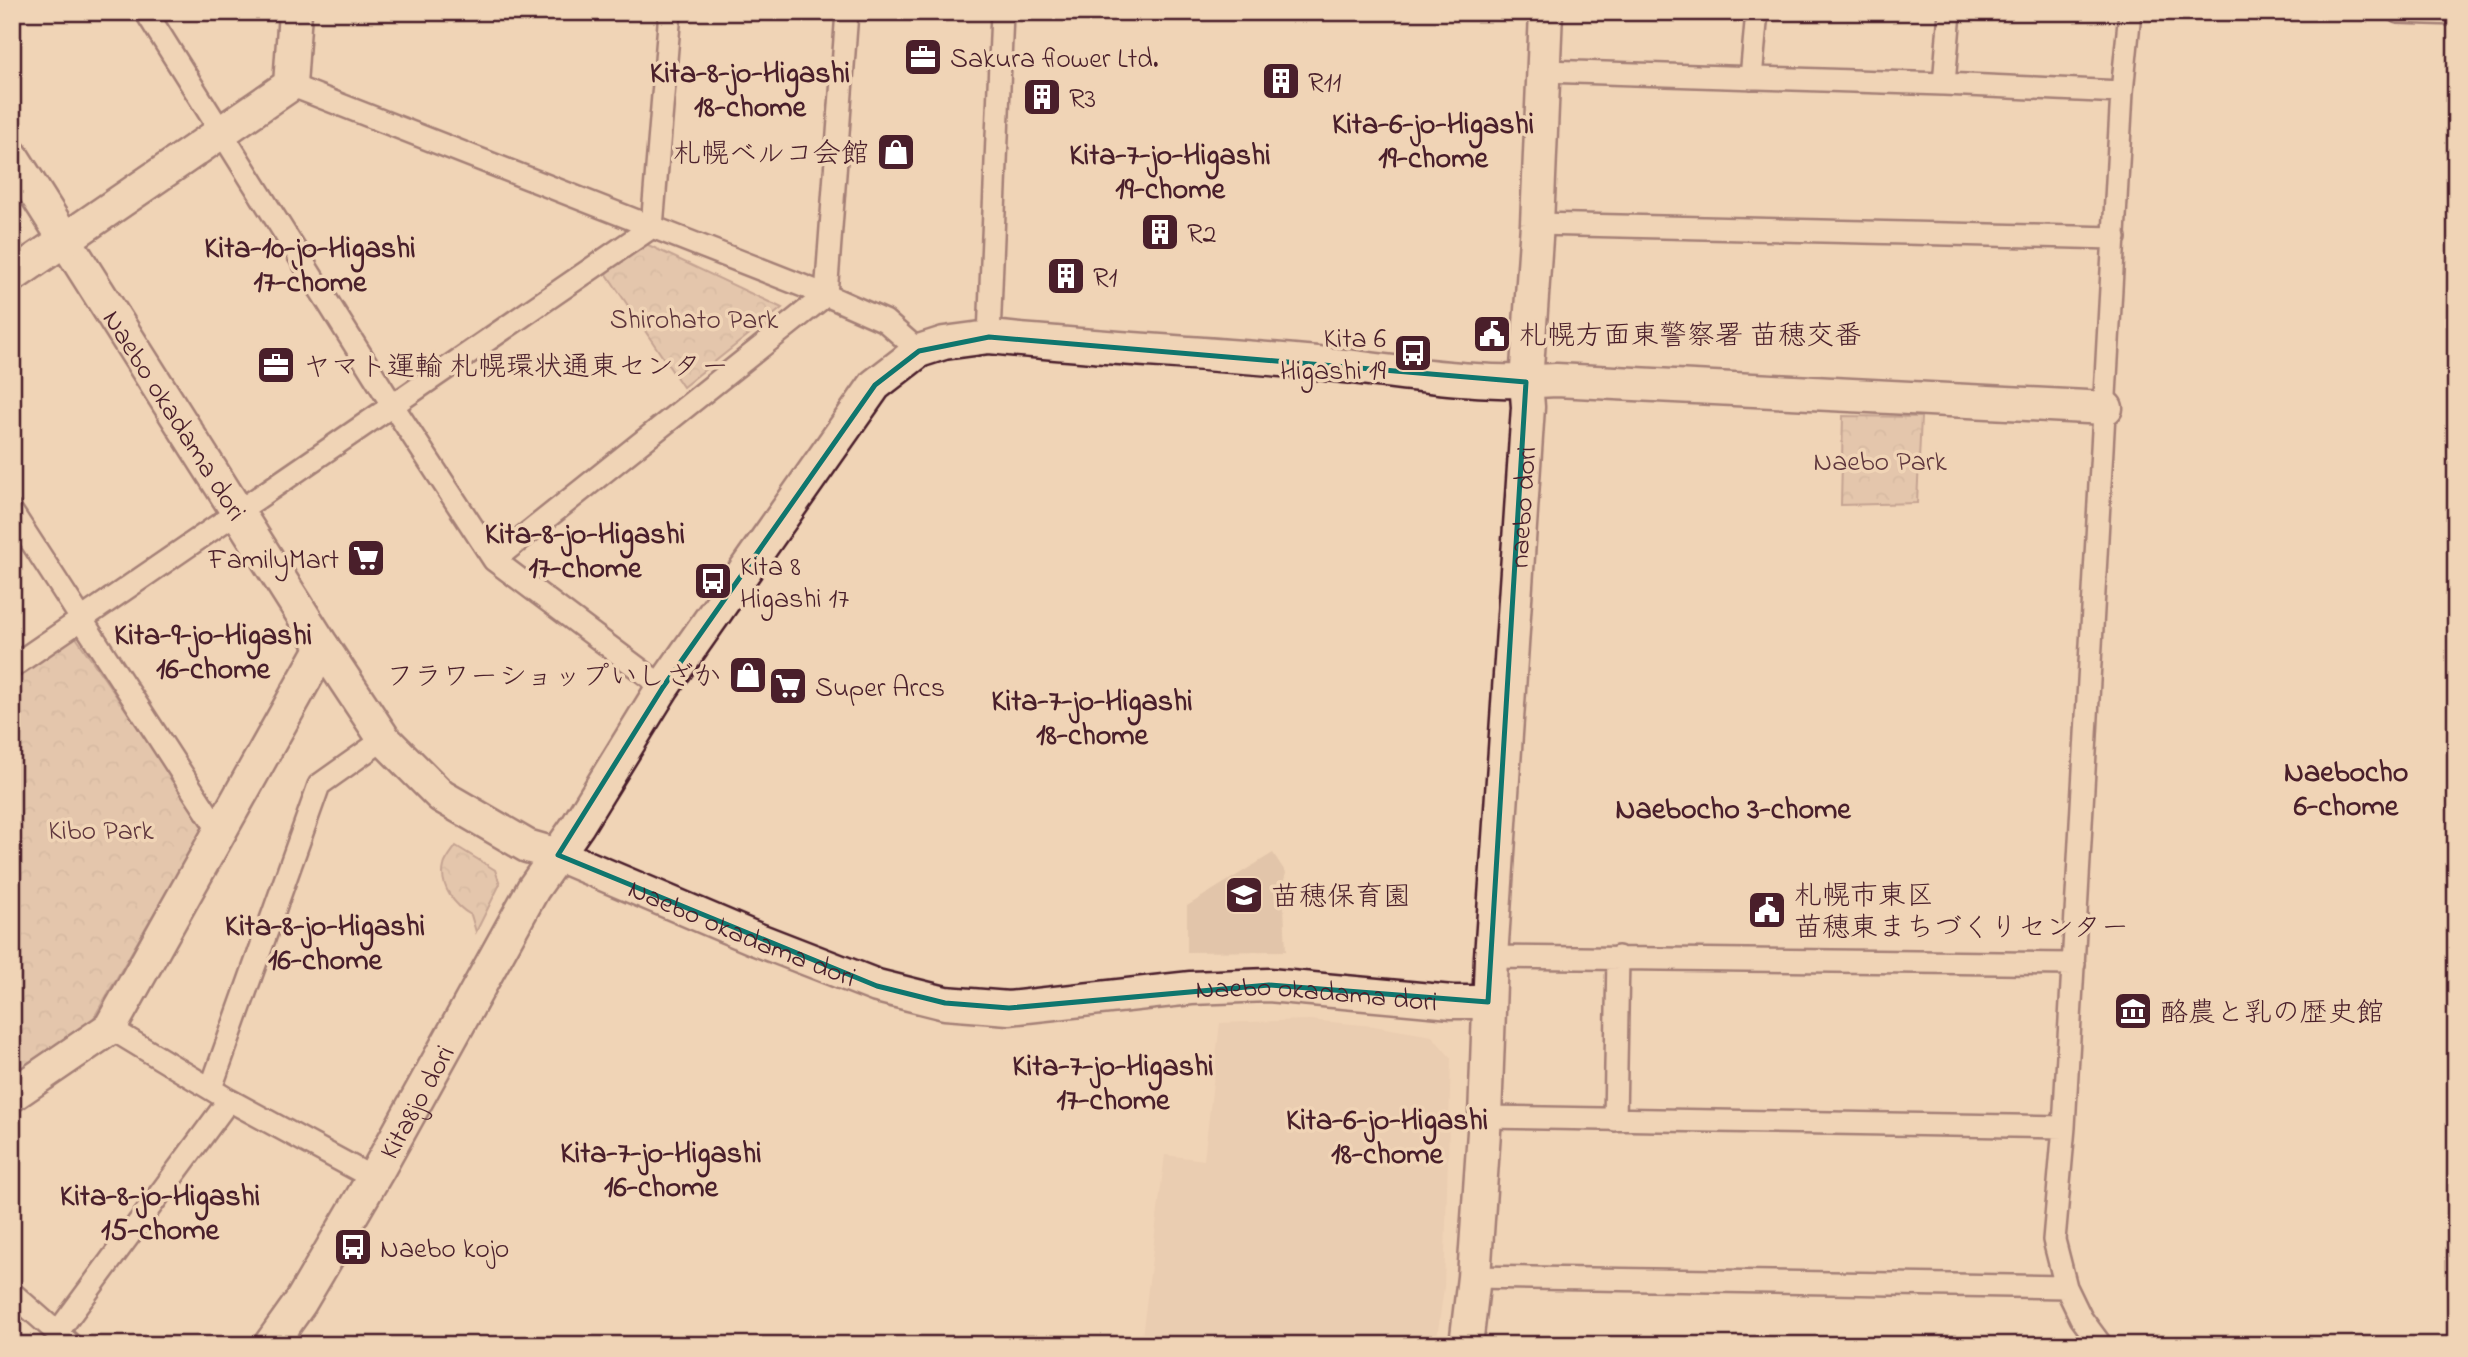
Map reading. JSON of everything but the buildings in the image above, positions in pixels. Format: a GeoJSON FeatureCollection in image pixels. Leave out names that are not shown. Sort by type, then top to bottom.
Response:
{"type":"FeatureCollection","features":[{"type":"Feature","properties":{"kind":"street"},"geometry":{"type":"LineString","coordinates":[[146,12],[393,406],[494,560],[663,687]]}},
{"type":"Feature","properties":{"kind":"street"},"geometry":{"type":"LineString","coordinates":[[290,85],[295,12]]}},
{"type":"Feature","properties":{"kind":"street"},"geometry":{"type":"LineString","coordinates":[[652,227],[670,12]]}},
{"type":"Feature","properties":{"kind":"street"},"geometry":{"type":"LineString","coordinates":[[494,560],[826,295],[847,12]]}},
{"type":"Feature","properties":{"kind":"street"},"geometry":{"type":"LineString","coordinates":[[989,337],[1002,12]]}},
{"type":"Feature","properties":{"kind":"street","name":"naebo dori"},"geometry":{"type":"LineString","coordinates":[[1488,1002],[1528,407],[1526,382],[1537,224],[1546,12]]}},
{"type":"Feature","properties":{"kind":"street"},"geometry":{"type":"LineString","coordinates":[[1751,78],[1757,12]]}},
{"type":"Feature","properties":{"kind":"street"},"geometry":{"type":"LineString","coordinates":[[1944,84],[1950,12]]}},
{"type":"Feature","properties":{"kind":"street"},"geometry":{"type":"LineString","coordinates":[[2101,1345],[2081,1318],[2066,1287],[2054,1240],[2064,1127],[2122,93],[2130,12]]}},
{"type":"Feature","properties":{"kind":"street"},"geometry":{"type":"LineString","coordinates":[[2398,12],[2456,14]]}},
{"type":"Feature","properties":{"kind":"street"},"geometry":{"type":"LineString","coordinates":[[1544,71],[1944,84],[2122,93]]}},
{"type":"Feature","properties":{"kind":"street"},"geometry":{"type":"LineString","coordinates":[[12,276],[290,85]]}},
{"type":"Feature","properties":{"kind":"street"},"geometry":{"type":"LineString","coordinates":[[290,85],[826,295],[885,321],[919,351],[944,342],[989,337],[1317,363],[1488,380],[1556,380],[2106,408]]}},
{"type":"Feature","properties":{"kind":"street","name":"Naebo okadama dori"},"geometry":{"type":"LineString","coordinates":[[12,156],[384,739],[441,796],[527,846],[558,855],[756,939],[877,986],[945,1003],[1009,1008],[1191,988],[1269,985],[1452,1002],[1488,1002]]}},
{"type":"Feature","properties":{"kind":"street"},"geometry":{"type":"LineString","coordinates":[[1537,224],[2115,238]]}},
{"type":"Feature","properties":{"kind":"street"},"geometry":{"type":"LineString","coordinates":[[12,667],[652,227]]}},
{"type":"Feature","properties":{"kind":"street","name":"Kita8jo dori"},"geometry":{"type":"LineString","coordinates":[[270,1345],[300,1303],[373,1178],[533,890],[558,855],[663,687],[875,385],[919,351]]}},
{"type":"Feature","properties":{"kind":"street"},"geometry":{"type":"LineString","coordinates":[[12,512],[219,831]]}},
{"type":"Feature","properties":{"kind":"street"},"geometry":{"type":"LineString","coordinates":[[12,1095],[110,1028],[323,647]]}},
{"type":"Feature","properties":{"kind":"street"},"geometry":{"type":"LineString","coordinates":[[12,1293],[65,1341],[220,1094],[319,785],[384,739]]}},
{"type":"Feature","properties":{"kind":"street"},"geometry":{"type":"LineString","coordinates":[[1490,957],[2074,964]]}},
{"type":"Feature","properties":{"kind":"street"},"geometry":{"type":"LineString","coordinates":[[1615,1120],[1618,957]]}},
{"type":"Feature","properties":{"kind":"street"},"geometry":{"type":"LineString","coordinates":[[1466,1345],[1474,1277],[1485,1117],[1488,1002]]}},
{"type":"Feature","properties":{"kind":"street"},"geometry":{"type":"LineString","coordinates":[[110,1028],[220,1094],[373,1178]]}},
{"type":"Feature","properties":{"kind":"street"},"geometry":{"type":"LineString","coordinates":[[1485,1117],[2064,1127]]}},
{"type":"Feature","properties":{"kind":"street"},"geometry":{"type":"LineString","coordinates":[[1474,1277],[2066,1287]]}},
{"type":"Feature","properties":{"kind":"highlighted area"},"geometry":{"type":"Polygon","coordinates":[[[989,337],[1526,382],[1488,1002],[1269,985],[1009,1008],[945,1003],[877,986],[558,855],[663,687],[875,385],[919,351],[989,337]]]}},
{"type":"Feature","properties":{"kind":"shaded area","name":"苗穂保育園"},"geometry":{"type":"Polygon","coordinates":[[[1273,853],[1286,873],[1283,884],[1286,951],[1187,952],[1187,906],[1273,853]]]}},
{"type":"Feature","properties":{"kind":"shaded area"},"geometry":{"type":"Polygon","coordinates":[[[1309,1020],[1373,1026],[1432,1036],[1451,1058],[1444,1287],[1436,1345],[1141,1345],[1165,1155],[1204,1160],[1220,1023],[1309,1020]]]}},
{"type":"Feature","properties":{"kind":"green space","name":"Shirohato Park"},"geometry":{"type":"Polygon","coordinates":[[[644,243],[782,308],[683,387],[604,270],[644,243]]]}},
{"type":"Feature","properties":{"kind":"green space","name":"Naebo Park"},"geometry":{"type":"Polygon","coordinates":[[[1843,416],[1921,417],[1917,503],[1841,505],[1843,416]]]}},
{"type":"Feature","properties":{"kind":"green space","name":"Kibo Park"},"geometry":{"type":"Polygon","coordinates":[[[73,633],[205,825],[92,1021],[12,1076],[12,676],[73,633]]]}},
{"type":"Feature","properties":{"kind":"green space"},"geometry":{"type":"Polygon","coordinates":[[[456,846],[495,870],[500,884],[476,932],[471,915],[454,901],[444,881],[445,864],[456,846]]]}},
{"type":"Feature","properties":{"kind":"place","name":"Sakura flower Ltd."},"geometry":{"type":"Point","coordinates":[923,57]}},
{"type":"Feature","properties":{"kind":"place","name":"R11"},"geometry":{"type":"Point","coordinates":[1281,81]}},
{"type":"Feature","properties":{"kind":"place","name":"R3"},"geometry":{"type":"Point","coordinates":[1042,97]}},
{"type":"Feature","properties":{"kind":"place","name":"札幌ベルコ会館"},"geometry":{"type":"Point","coordinates":[896,152]}},
{"type":"Feature","properties":{"kind":"place","name":"R2"},"geometry":{"type":"Point","coordinates":[1160,232]}},
{"type":"Feature","properties":{"kind":"place","name":"R1"},"geometry":{"type":"Point","coordinates":[1066,276]}},
{"type":"Feature","properties":{"kind":"place","name":"札幌方面東警察署 苗穂交番"},"geometry":{"type":"Point","coordinates":[1492,334]}},
{"type":"Feature","properties":{"kind":"place","name":"Kita 6 Higashi 19"},"geometry":{"type":"Point","coordinates":[1413,353]}},
{"type":"Feature","properties":{"kind":"place","name":"ヤマト運輸 札幌環状通東センター"},"geometry":{"type":"Point","coordinates":[276,365]}},
{"type":"Feature","properties":{"kind":"place","name":"FamilyMart"},"geometry":{"type":"Point","coordinates":[366,558]}},
{"type":"Feature","properties":{"kind":"place","name":"Kita 8 Higashi 17"},"geometry":{"type":"Point","coordinates":[713,581]}},
{"type":"Feature","properties":{"kind":"place","name":"フラワーショップいしざか"},"geometry":{"type":"Point","coordinates":[748,675]}},
{"type":"Feature","properties":{"kind":"place","name":"Super Arcs"},"geometry":{"type":"Point","coordinates":[788,686]}},
{"type":"Feature","properties":{"kind":"place","name":"苗穂保育園"},"geometry":{"type":"Point","coordinates":[1244,895]}},
{"type":"Feature","properties":{"kind":"place","name":"札幌市東区 苗穂東まちづくりセンター"},"geometry":{"type":"Point","coordinates":[1767,910]}},
{"type":"Feature","properties":{"kind":"place","name":"酪農と乳の歴史館"},"geometry":{"type":"Point","coordinates":[2133,1011]}},
{"type":"Feature","properties":{"kind":"place","name":"Naebo kojo"},"geometry":{"type":"Point","coordinates":[353,1247]}},
{"type":"Feature","properties":{"kind":"district","name":"Kita-8-jo-Higashi 18-chome"},"geometry":{"type":"Point","coordinates":[750,89]}},
{"type":"Feature","properties":{"kind":"district","name":"Kita-6-jo-Higashi 19-chome"},"geometry":{"type":"Point","coordinates":[1433,140]}},
{"type":"Feature","properties":{"kind":"district","name":"Kita-7-jo-Higashi 19-chome"},"geometry":{"type":"Point","coordinates":[1170,171]}},
{"type":"Feature","properties":{"kind":"district","name":"Kita-10-jo-Higashi 17-chome"},"geometry":{"type":"Point","coordinates":[310,264]}},
{"type":"Feature","properties":{"kind":"district","name":"Kita-8-jo-Higashi 17-chome"},"geometry":{"type":"Point","coordinates":[585,550]}},
{"type":"Feature","properties":{"kind":"district","name":"Kita-9-jo-Higashi 16-chome"},"geometry":{"type":"Point","coordinates":[213,651]}},
{"type":"Feature","properties":{"kind":"district","name":"Kita-7-jo-Higashi 18-chome"},"geometry":{"type":"Point","coordinates":[1092,717]}},
{"type":"Feature","properties":{"kind":"district","name":"Naebocho 6-chome"},"geometry":{"type":"Point","coordinates":[2346,788]}},
{"type":"Feature","properties":{"kind":"district","name":"Naebocho 3-chome"},"geometry":{"type":"Point","coordinates":[1733,808]}},
{"type":"Feature","properties":{"kind":"district","name":"Kita-8-jo-Higashi 16-chome"},"geometry":{"type":"Point","coordinates":[325,942]}},
{"type":"Feature","properties":{"kind":"district","name":"Kita-7-jo-Higashi 17-chome"},"geometry":{"type":"Point","coordinates":[1113,1082]}},
{"type":"Feature","properties":{"kind":"district","name":"Kita-6-jo-Higashi 18-chome"},"geometry":{"type":"Point","coordinates":[1387,1136]}},
{"type":"Feature","properties":{"kind":"district","name":"Kita-7-jo-Higashi 16-chome"},"geometry":{"type":"Point","coordinates":[661,1169]}},
{"type":"Feature","properties":{"kind":"district","name":"Kita-8-jo-Higashi 15-chome"},"geometry":{"type":"Point","coordinates":[160,1212]}}]}
